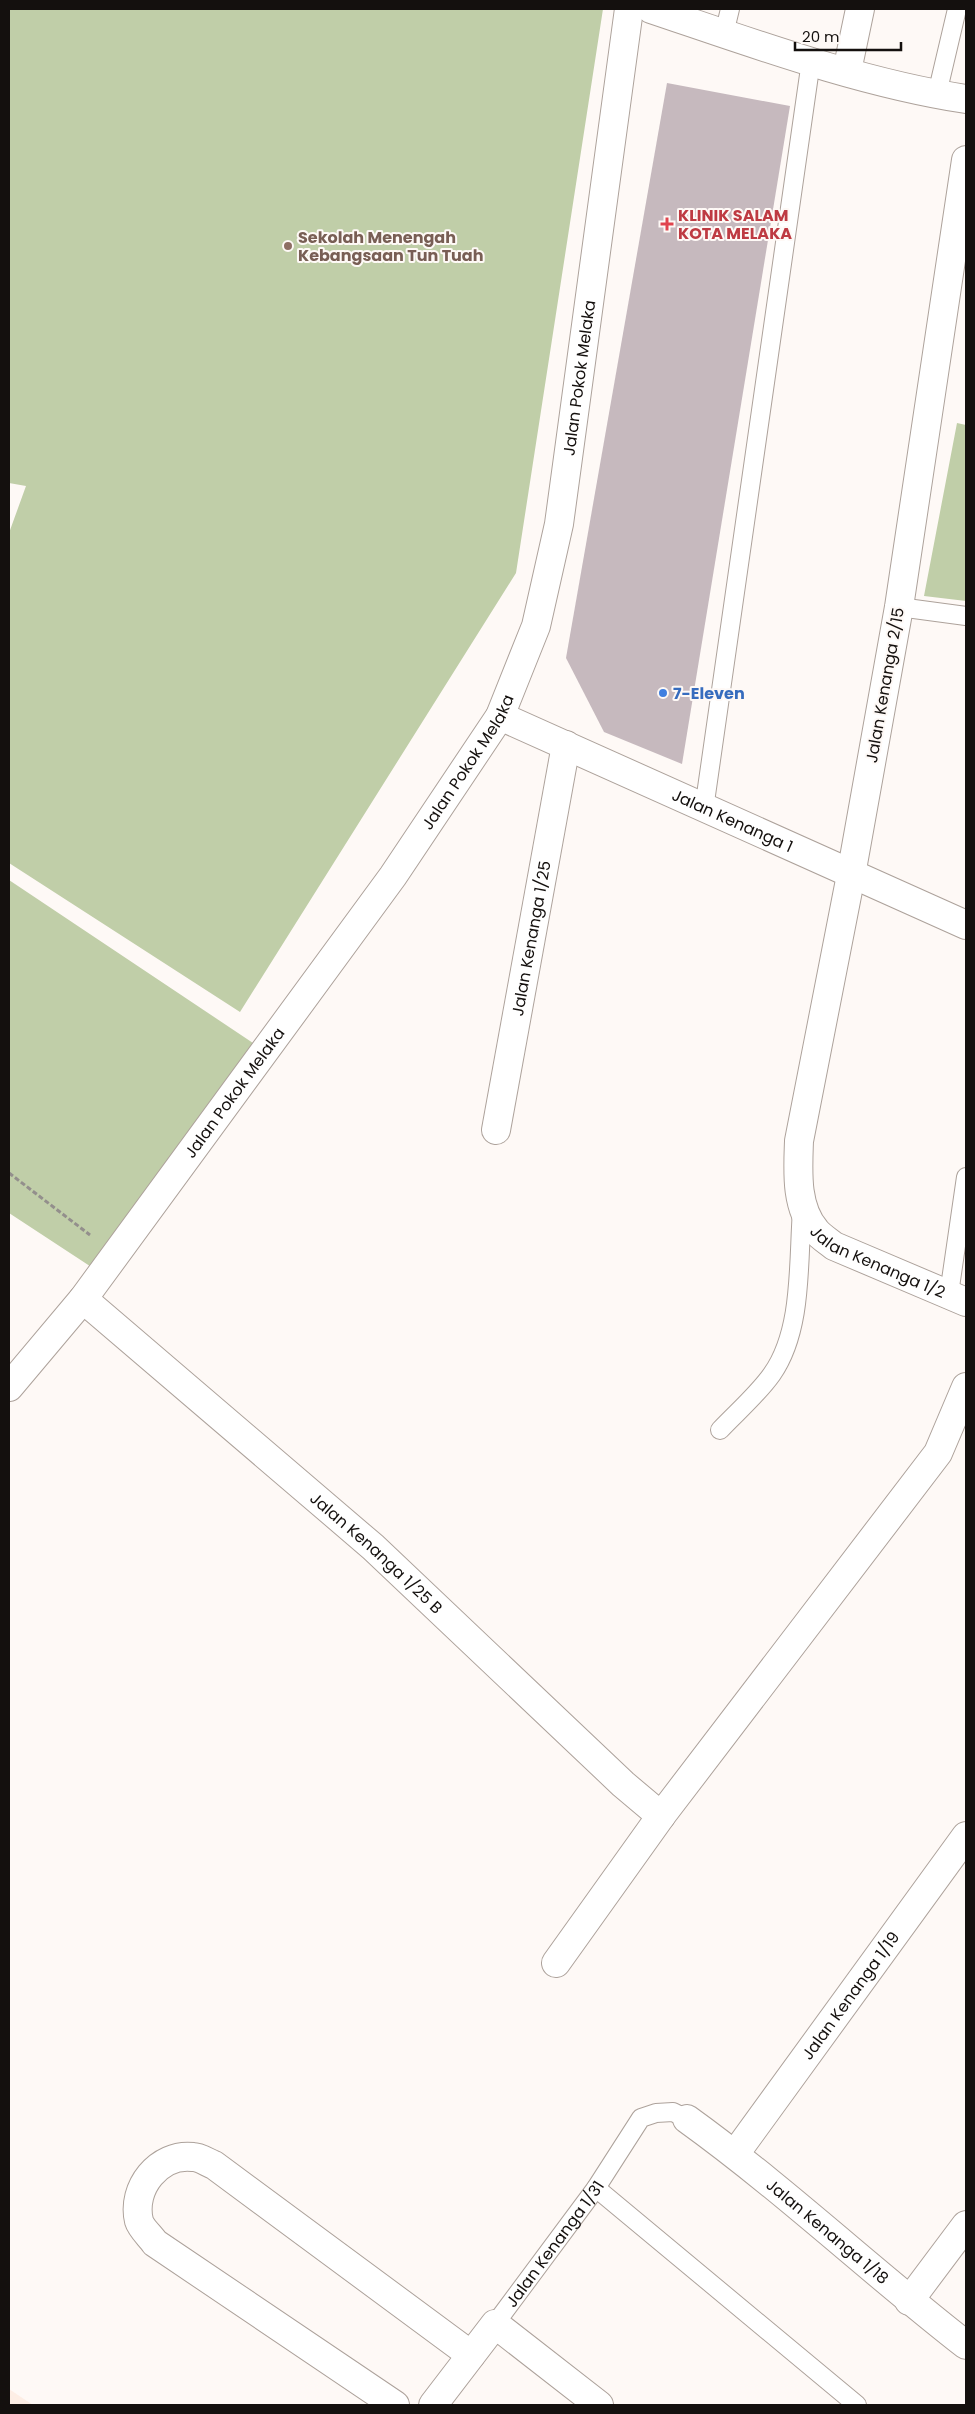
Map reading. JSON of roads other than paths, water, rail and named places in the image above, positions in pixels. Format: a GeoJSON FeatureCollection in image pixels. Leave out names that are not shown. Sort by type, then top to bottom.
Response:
{"type":"FeatureCollection","features":[{"type":"Feature","properties":{"kind":"street","name":"Jalan Pokok Melaka"},"geometry":{"type":"LineString","coordinates":[[9,1387],[83,1299],[393,876],[500,716],[536,626],[559,524],[630,9]]}},
{"type":"Feature","properties":{"kind":"street"},"geometry":{"type":"LineString","coordinates":[[651,9],[727,21],[811,61],[937,94],[966,99]]}},
{"type":"Feature","properties":{"kind":"street"},"geometry":{"type":"LineString","coordinates":[[847,71],[860,9]]}},
{"type":"Feature","properties":{"kind":"street","name":"Jalan Kenanga 2/15"},"geometry":{"type":"LineString","coordinates":[[802,1207],[798,1172],[799,1141],[851,875],[899,608],[966,160]]}},
{"type":"Feature","properties":{"kind":"street","name":"Jalan Kenanga 1"},"geometry":{"type":"LineString","coordinates":[[500,716],[966,925]]}},
{"type":"Feature","properties":{"kind":"street","name":"Jalan Kenanga 1/25"},"geometry":{"type":"LineString","coordinates":[[496,1130],[566,745]]}},
{"type":"Feature","properties":{"kind":"street","name":"Jalan Kenanga 1/2"},"geometry":{"type":"LineString","coordinates":[[802,1207],[816,1231],[834,1246],[958,1298]]}},
{"type":"Feature","properties":{"kind":"street","name":"Jalan Kenanga 1/25 B"},"geometry":{"type":"LineString","coordinates":[[83,1299],[372,1547],[623,1784],[661,1816]]}},
{"type":"Feature","properties":{"kind":"street"},"geometry":{"type":"LineString","coordinates":[[556,1963],[661,1816],[938,1453],[966,1387]]}},
{"type":"Feature","properties":{"kind":"street","name":"Jalan Kenanga 1/19"},"geometry":{"type":"LineString","coordinates":[[735,2154],[966,1836]]}},
{"type":"Feature","properties":{"kind":"street","name":"Jalan Kenanga 1/18"},"geometry":{"type":"LineString","coordinates":[[687,2119],[735,2154],[909,2301],[966,2345]]}},
{"type":"Feature","properties":{"kind":"street"},"geometry":{"type":"LineString","coordinates":[[394,2405],[154,2243],[139,2222],[138,2199],[152,2171],[172,2158],[194,2157],[214,2165],[471,2355]]}},
{"type":"Feature","properties":{"kind":"street"},"geometry":{"type":"LineString","coordinates":[[909,2301],[966,2226]]}},
{"type":"Feature","properties":{"kind":"street"},"geometry":{"type":"LineString","coordinates":[[495,2324],[599,2405]]}},
{"type":"Feature","properties":{"kind":"street","name":"Jalan Kenanga 1/31"},"geometry":{"type":"LineString","coordinates":[[433,2405],[495,2324]]}},
{"type":"Feature","properties":{"kind":"lane"},"geometry":{"type":"LineString","coordinates":[[937,94],[957,9]]}},
{"type":"Feature","properties":{"kind":"lane"},"geometry":{"type":"LineString","coordinates":[[704,809],[811,61]]}},
{"type":"Feature","properties":{"kind":"lane"},"geometry":{"type":"LineString","coordinates":[[899,608],[966,616]]}},
{"type":"Feature","properties":{"kind":"lane"},"geometry":{"type":"LineString","coordinates":[[958,1298],[966,1177]]}},
{"type":"Feature","properties":{"kind":"lane"},"geometry":{"type":"LineString","coordinates":[[720,1430],[772,1374],[786,1349],[794,1316],[802,1207]]}},
{"type":"Feature","properties":{"kind":"lane","name":"Jalan Kenanga 1/31"},"geometry":{"type":"LineString","coordinates":[[495,2324],[596,2188],[641,2118],[656,2113],[673,2112],[687,2119]]}},
{"type":"Feature","properties":{"kind":"lane"},"geometry":{"type":"LineString","coordinates":[[596,2188],[857,2405]]}},
{"type":"Feature","properties":{"kind":"place","name":"KLINIK SALAM KOTA MELAKA"},"geometry":{"type":"Point","coordinates":[667,224]}},
{"type":"Feature","properties":{"kind":"place","name":"Sekolah Menengah Kebangsaan Tun Tuah"},"geometry":{"type":"Point","coordinates":[288,246]}},
{"type":"Feature","properties":{"kind":"place","name":"7-Eleven"},"geometry":{"type":"Point","coordinates":[663,693]}}]}
